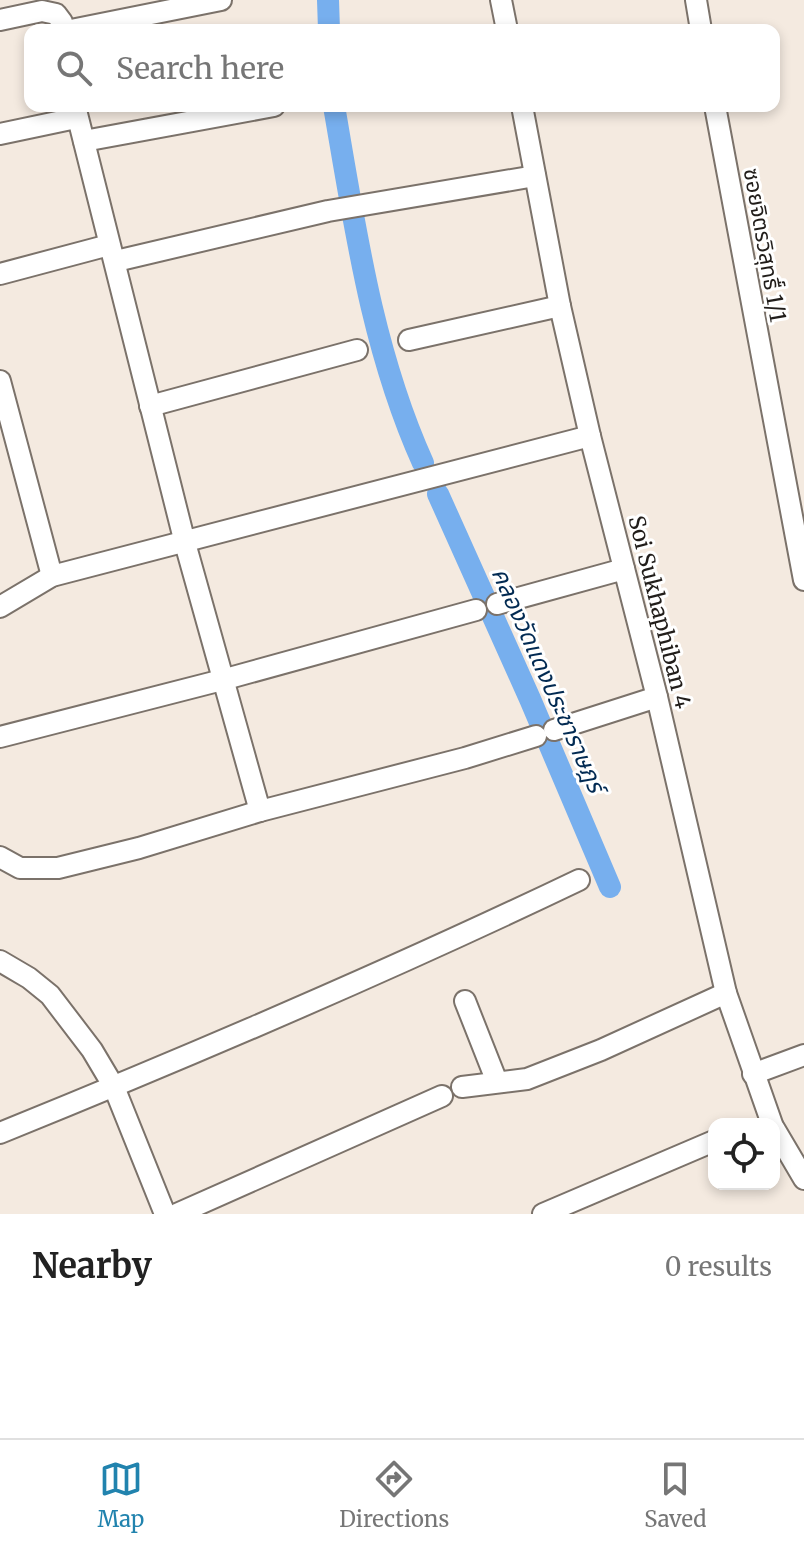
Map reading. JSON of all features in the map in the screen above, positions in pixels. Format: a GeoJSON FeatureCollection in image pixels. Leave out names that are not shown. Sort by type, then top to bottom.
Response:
{"type":"FeatureCollection","features":[{"type":"Feature","properties":{"kind":"street"},"geometry":{"type":"LineString","coordinates":[[101,24],[221,0]]}},
{"type":"Feature","properties":{"kind":"street"},"geometry":{"type":"LineString","coordinates":[[501,0],[506,24]]}},
{"type":"Feature","properties":{"kind":"street"},"geometry":{"type":"LineString","coordinates":[[696,0],[700,24]]}},
{"type":"Feature","properties":{"kind":"street"},"geometry":{"type":"LineString","coordinates":[[0,20],[42,11],[56,14],[62,24]]}},
{"type":"Feature","properties":{"kind":"street"},"geometry":{"type":"LineString","coordinates":[[0,134],[76,112],[185,543],[260,811]]}},
{"type":"Feature","properties":{"kind":"street"},"geometry":{"type":"LineString","coordinates":[[84,141],[241,112]]}},
{"type":"Feature","properties":{"kind":"street","name":"Soi Sukhaphiban 4"},"geometry":{"type":"LineString","coordinates":[[523,112],[560,306],[590,436],[657,697],[726,993],[766,1118]]}},
{"type":"Feature","properties":{"kind":"street","name":"ซอยจิตรวิสุทธื์ 1/1"},"geometry":{"type":"LineString","coordinates":[[716,112],[804,580]]}},
{"type":"Feature","properties":{"kind":"street"},"geometry":{"type":"LineString","coordinates":[[0,274],[328,211],[535,176]]}},
{"type":"Feature","properties":{"kind":"street"},"geometry":{"type":"LineString","coordinates":[[409,340],[560,306]]}},
{"type":"Feature","properties":{"kind":"street"},"geometry":{"type":"LineString","coordinates":[[150,406],[357,350]]}},
{"type":"Feature","properties":{"kind":"street"},"geometry":{"type":"LineString","coordinates":[[0,381],[52,576]]}},
{"type":"Feature","properties":{"kind":"street"},"geometry":{"type":"LineString","coordinates":[[0,607],[52,576],[590,436]]}},
{"type":"Feature","properties":{"kind":"street"},"geometry":{"type":"LineString","coordinates":[[497,604],[624,569]]}},
{"type":"Feature","properties":{"kind":"street"},"geometry":{"type":"LineString","coordinates":[[0,737],[476,610]]}},
{"type":"Feature","properties":{"kind":"street"},"geometry":{"type":"LineString","coordinates":[[0,857],[20,868],[58,868],[465,758],[657,697]]}},
{"type":"Feature","properties":{"kind":"street"},"geometry":{"type":"LineString","coordinates":[[0,1133],[465,935],[579,880]]}},
{"type":"Feature","properties":{"kind":"street"},"geometry":{"type":"LineString","coordinates":[[0,961],[50,995],[92,1050],[114,1087],[165,1214]]}},
{"type":"Feature","properties":{"kind":"street"},"geometry":{"type":"LineString","coordinates":[[462,1087],[527,1079],[601,1050],[726,993]]}},
{"type":"Feature","properties":{"kind":"street"},"geometry":{"type":"LineString","coordinates":[[465,1001],[497,1082]]}},
{"type":"Feature","properties":{"kind":"street"},"geometry":{"type":"LineString","coordinates":[[753,1074],[804,1055]]}},
{"type":"Feature","properties":{"kind":"street"},"geometry":{"type":"LineString","coordinates":[[177,1214],[442,1096]]}},
{"type":"Feature","properties":{"kind":"street","name":"Soi Sukhaphiban 4"},"geometry":{"type":"LineString","coordinates":[[780,1143],[804,1179]]}},
{"type":"Feature","properties":{"kind":"street"},"geometry":{"type":"LineString","coordinates":[[543,1214],[708,1144]]}},
{"type":"Feature","properties":{"kind":"waterway","name":"คลองวัดแดงประชาราษฎร์"},"geometry":{"type":"LineString","coordinates":[[328,0],[329,24]]}},
{"type":"Feature","properties":{"kind":"waterway","name":"คลองวัดแดงประชาราษฎร์"},"geometry":{"type":"LineString","coordinates":[[335,112],[378,332],[405,420],[423,463]]}},
{"type":"Feature","properties":{"kind":"waterway","name":"คลองวัดแดงประชาราษฎร์"},"geometry":{"type":"LineString","coordinates":[[438,494],[610,887]]}}]}
